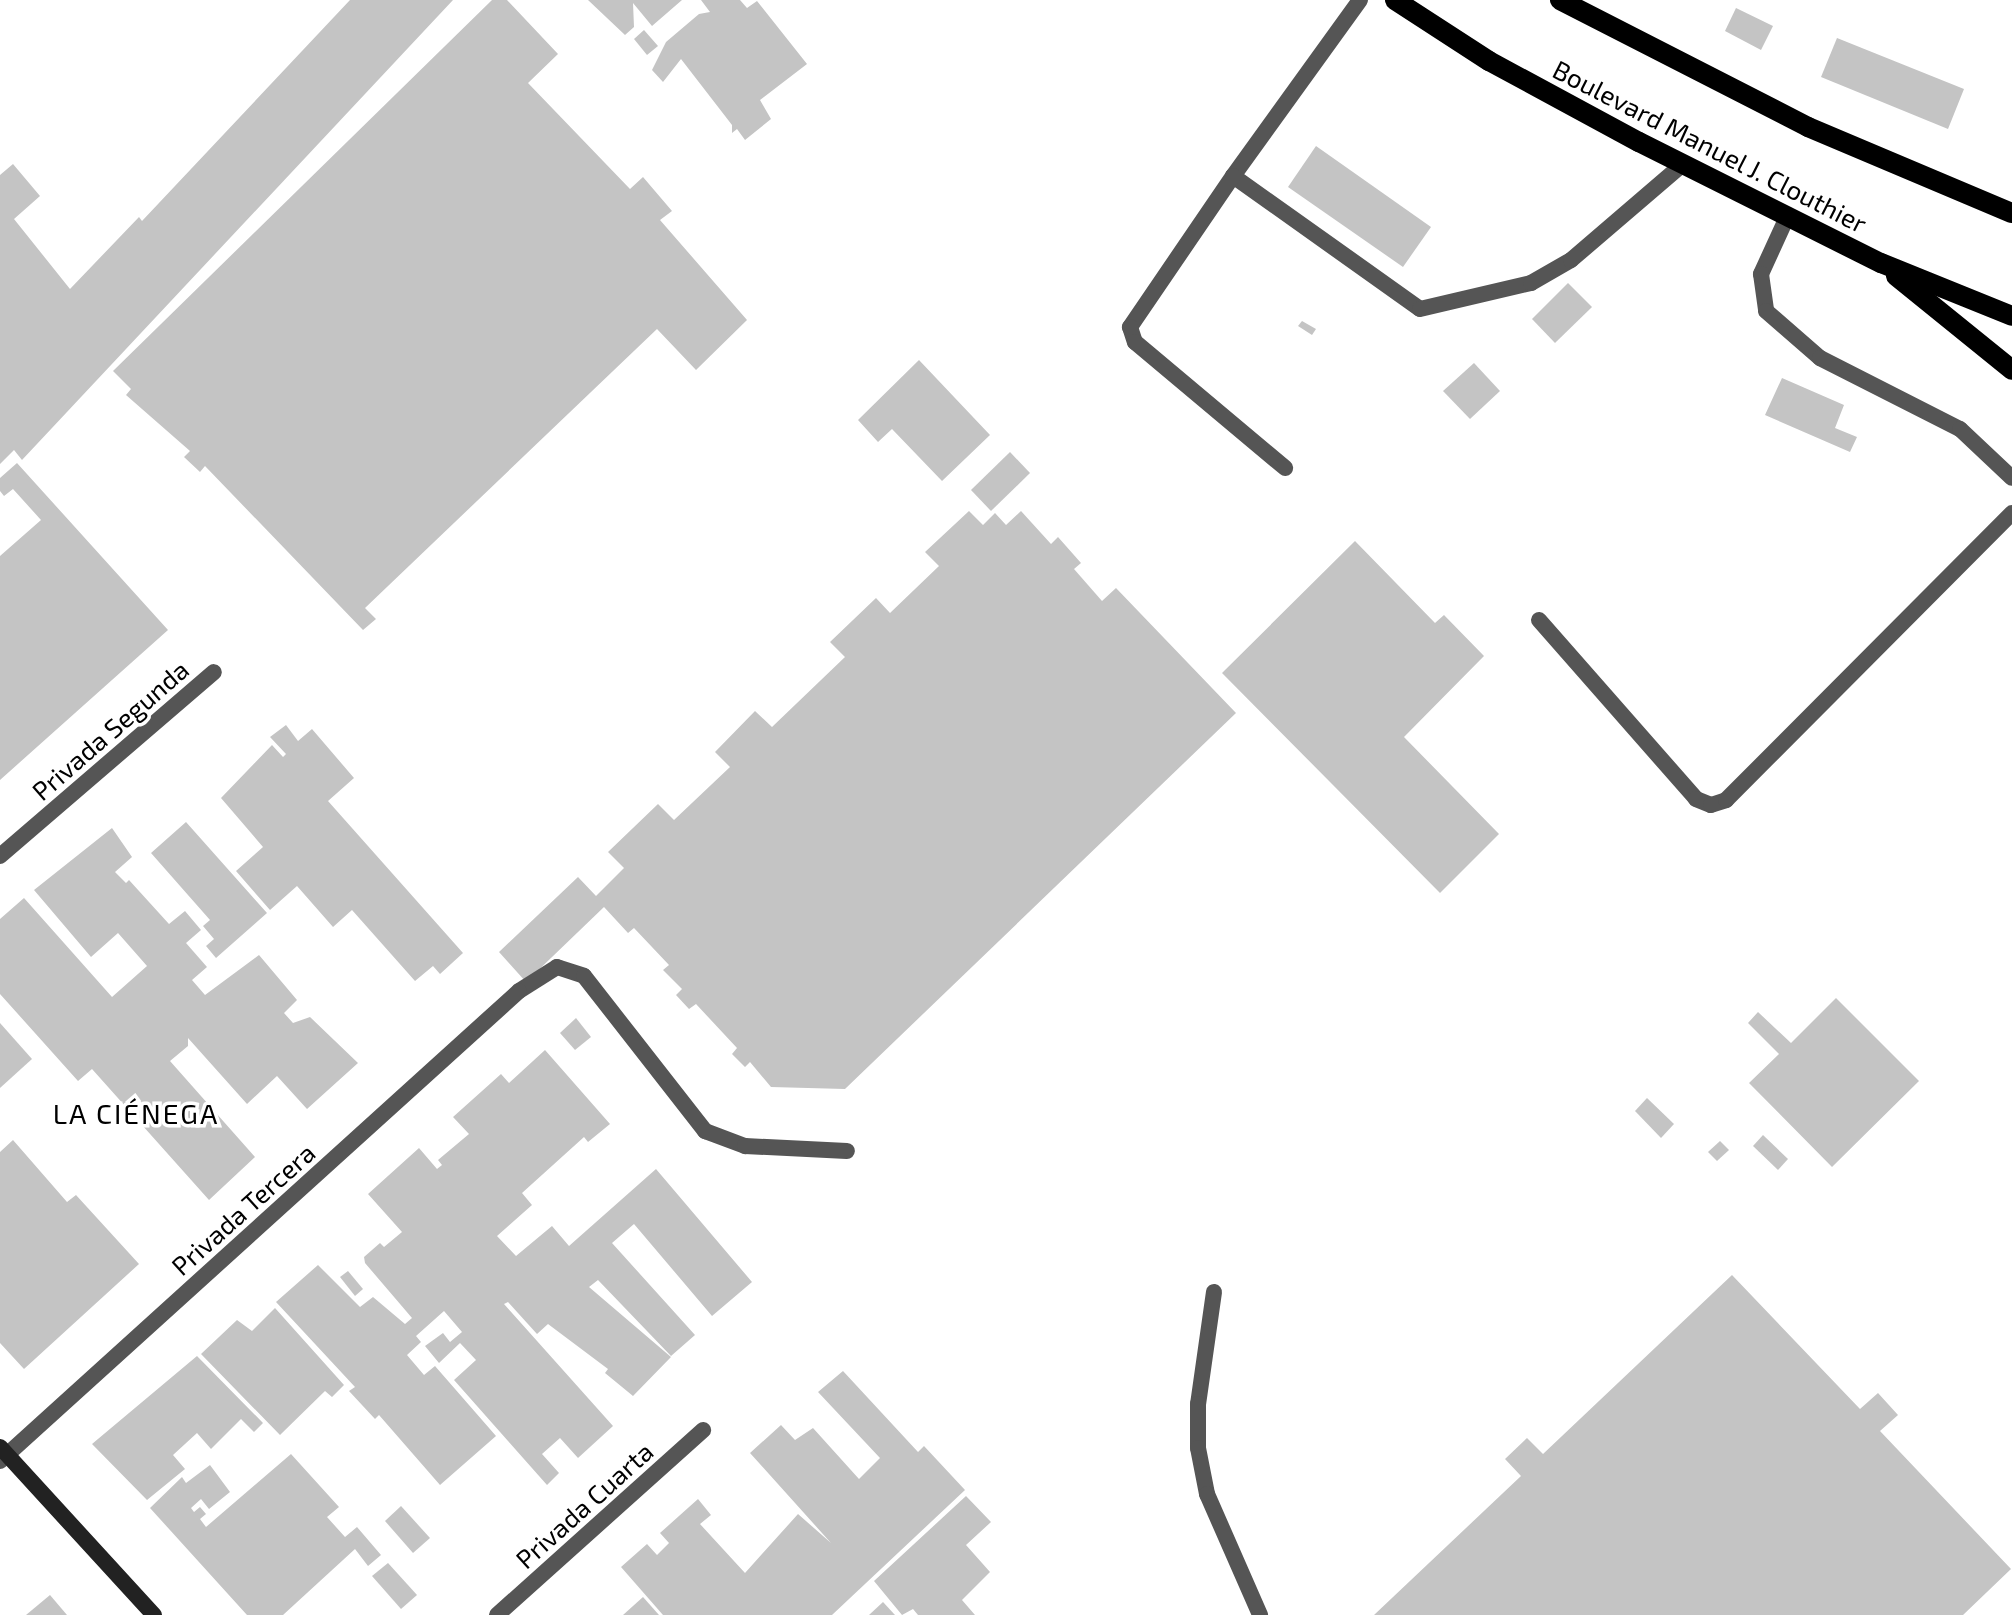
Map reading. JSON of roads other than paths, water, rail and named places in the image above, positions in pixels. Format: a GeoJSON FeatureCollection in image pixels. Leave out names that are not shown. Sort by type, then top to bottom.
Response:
{"type":"FeatureCollection","features":[{"type":"Feature","properties":{"kind":"main road","name":"Boulevard Manuel J. Clouthier"},"geometry":{"type":"LineString","coordinates":[[1395,0],[1489,61],[1683,164],[1881,263],[2012,316]]}},
{"type":"Feature","properties":{"kind":"main road"},"geometry":{"type":"LineString","coordinates":[[1560,0],[1808,127],[2012,213]]}},
{"type":"Feature","properties":{"kind":"main road"},"geometry":{"type":"LineString","coordinates":[[1881,263],[2012,370]]}},
{"type":"Feature","properties":{"kind":"main road"},"geometry":{"type":"LineString","coordinates":[[2,1454],[154,1615]]}},
{"type":"Feature","properties":{"kind":"street"},"geometry":{"type":"LineString","coordinates":[[1285,468],[1135,342],[1130,327],[1233,176],[1360,0]]}},
{"type":"Feature","properties":{"kind":"street"},"geometry":{"type":"LineString","coordinates":[[1233,176],[1411,305],[1429,311],[1531,283],[1571,260],[1683,164]]}},
{"type":"Feature","properties":{"kind":"street"},"geometry":{"type":"LineString","coordinates":[[1788,215],[1761,274],[1766,311],[1820,358],[1960,429],[2012,478]]}},
{"type":"Feature","properties":{"kind":"street"},"geometry":{"type":"LineString","coordinates":[[1539,620],[1696,799],[1711,805],[1726,800],[2012,513]]}},
{"type":"Feature","properties":{"kind":"street","name":"Privada Segunda"},"geometry":{"type":"LineString","coordinates":[[0,856],[214,672]]}},
{"type":"Feature","properties":{"kind":"street","name":"Privada Tercera"},"geometry":{"type":"LineString","coordinates":[[2,1454],[519,991],[557,967],[584,976],[705,1131],[745,1146],[847,1151]]}},
{"type":"Feature","properties":{"kind":"street"},"geometry":{"type":"LineString","coordinates":[[1214,1292],[1198,1404],[1198,1448],[1226,1545],[1260,1615]]}},
{"type":"Feature","properties":{"kind":"street","name":"Privada Cuarta"},"geometry":{"type":"LineString","coordinates":[[497,1615],[703,1430]]}},
{"type":"Feature","properties":{"kind":"district","name":"LA CIÉNEGA"},"geometry":{"type":"Point","coordinates":[136,1113]}}]}
